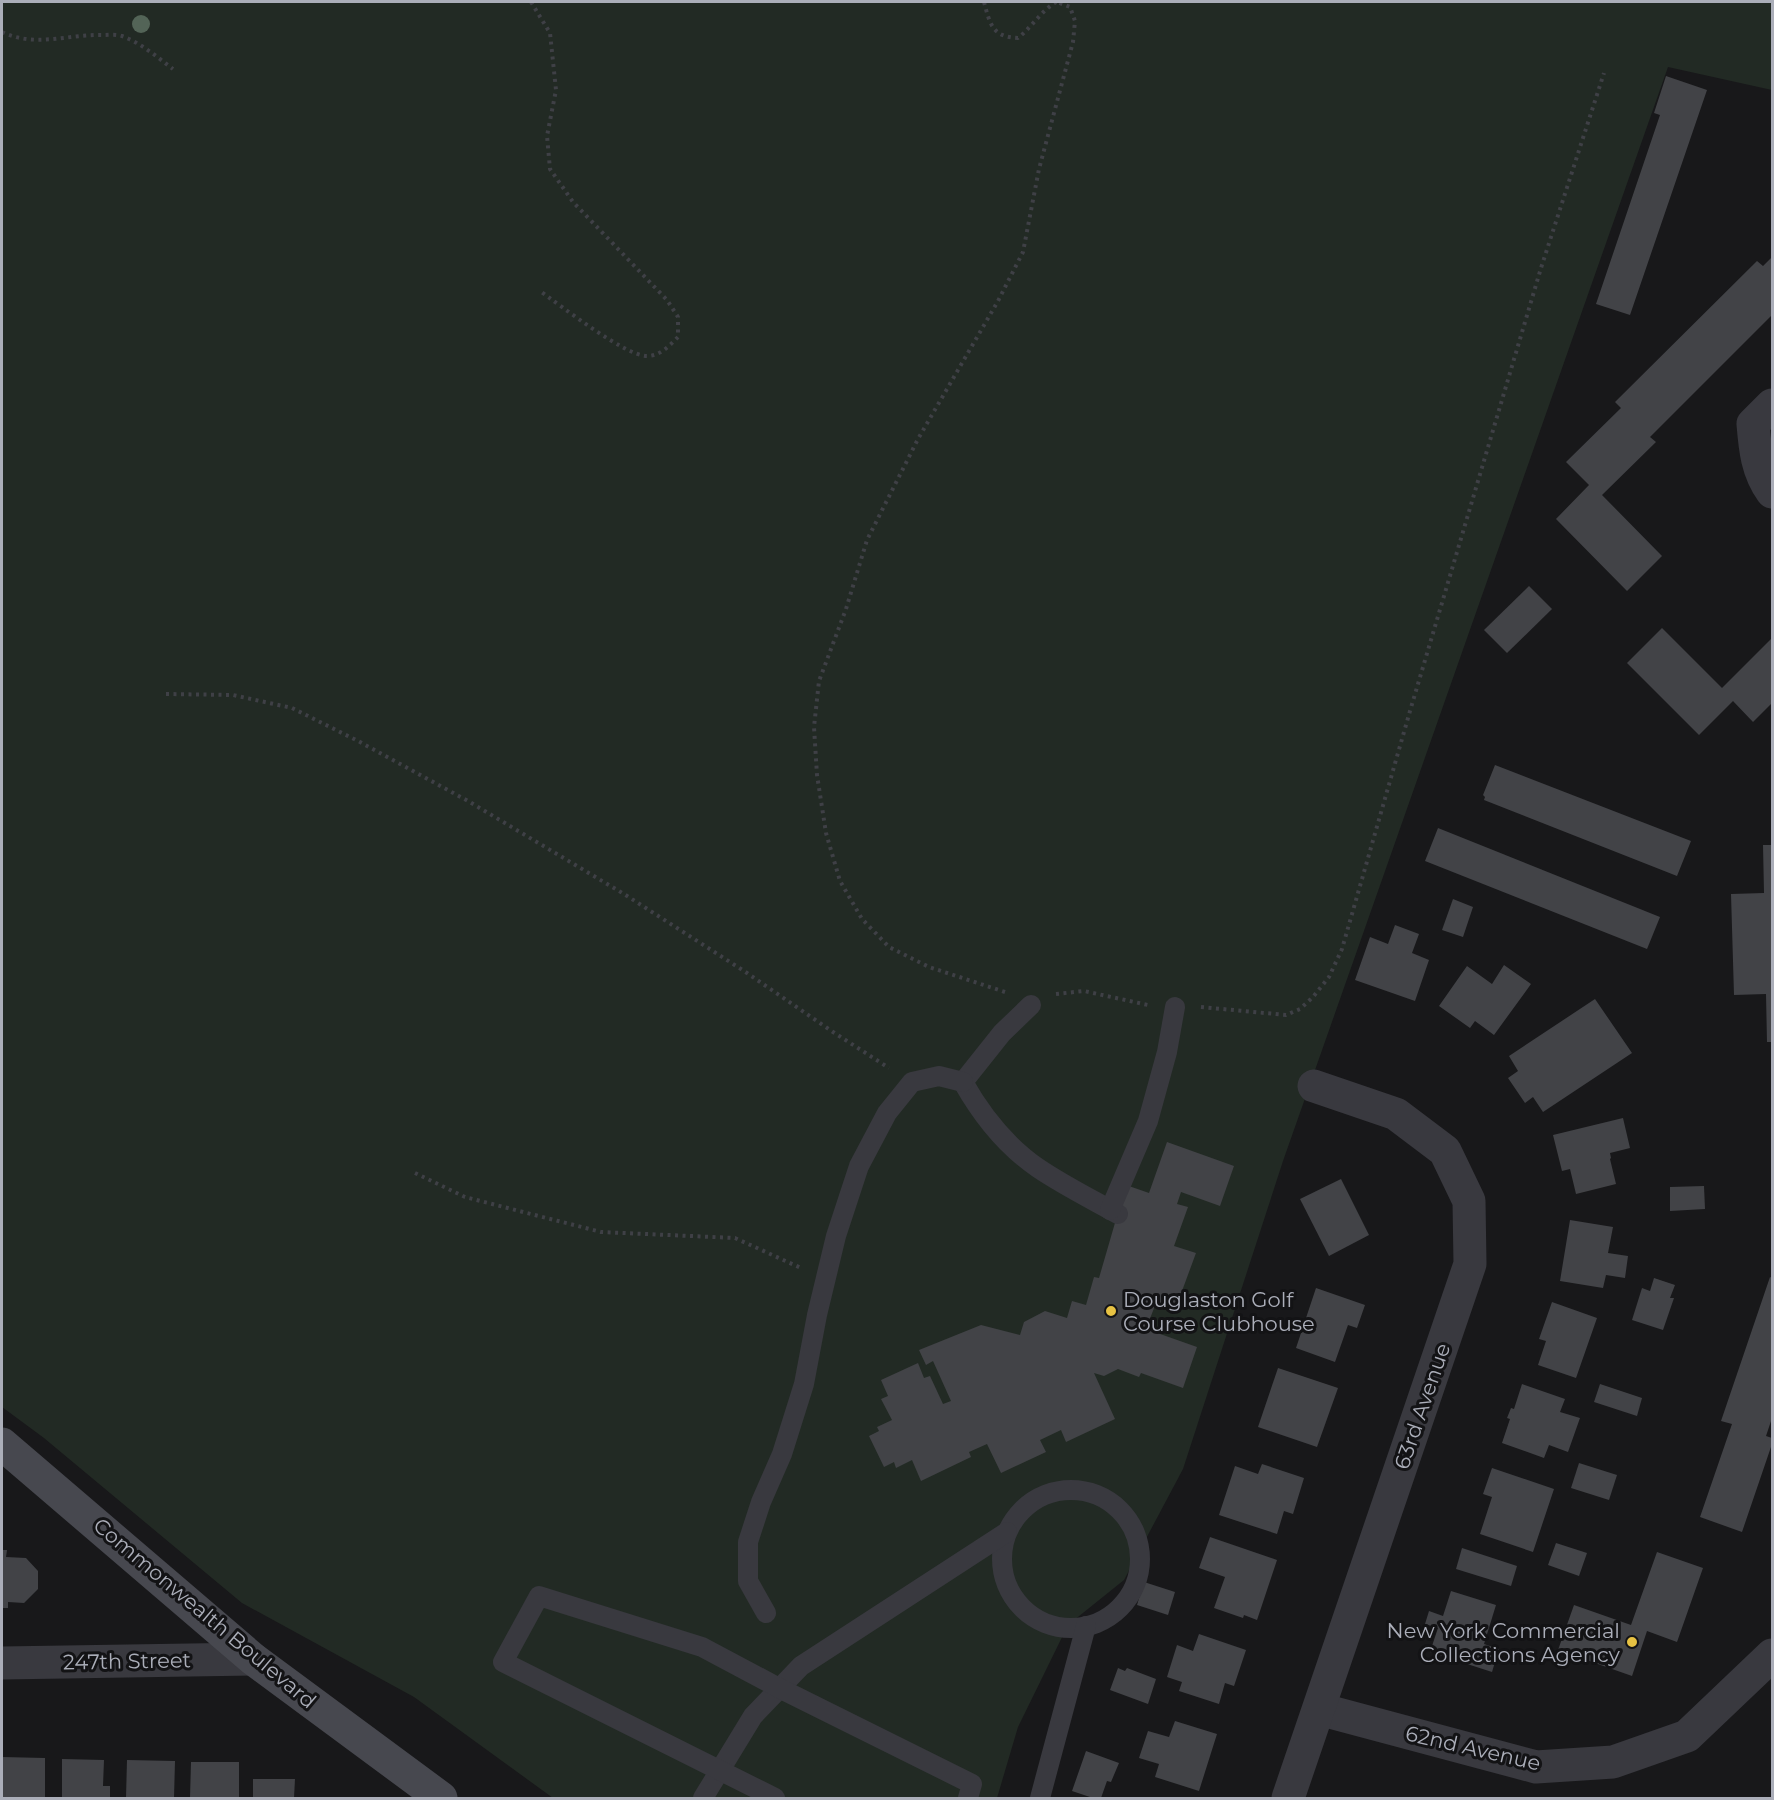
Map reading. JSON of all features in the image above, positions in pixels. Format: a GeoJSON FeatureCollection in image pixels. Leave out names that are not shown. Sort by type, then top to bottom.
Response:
{"type":"FeatureCollection","features":[{"type":"Feature","properties":{"kind":"street"},"geometry":{"type":"LineString","coordinates":[[1773,405],[1753,424],[1755,452],[1763,480],[1773,492]]}},
{"type":"Feature","properties":{"kind":"street","name":"63rd Avenue"},"geometry":{"type":"LineString","coordinates":[[1288,1798],[1470,1264],[1469,1201],[1445,1151],[1395,1114],[1314,1086]]}},
{"type":"Feature","properties":{"kind":"street","name":"Commonwealth Boulevard"},"geometry":{"type":"LineString","coordinates":[[2,1444],[253,1659],[441,1798]]}},
{"type":"Feature","properties":{"kind":"street","name":"62nd Avenue"},"geometry":{"type":"LineString","coordinates":[[1319,1708],[1536,1767],[1613,1762],[1687,1736],[1773,1655]]}},
{"type":"Feature","properties":{"kind":"street","name":"247th Street"},"geometry":{"type":"LineString","coordinates":[[2,1663],[253,1659]]}},
{"type":"Feature","properties":{"kind":"lane"},"geometry":{"type":"LineString","coordinates":[[963,1082],[1002,1033],[1031,1005]]}},
{"type":"Feature","properties":{"kind":"lane"},"geometry":{"type":"LineString","coordinates":[[766,1613],[748,1581],[748,1542],[761,1502],[782,1454],[804,1383],[836,1236],[859,1166],[887,1113],[912,1082],[939,1076],[963,1082],[977,1107],[1004,1138],[1036,1167],[1114,1212],[1148,1121],[1167,1052],[1175,1007]]}},
{"type":"Feature","properties":{"kind":"lane"},"geometry":{"type":"LineString","coordinates":[[1061,1490],[1084,1491],[1106,1499],[1124,1514],[1136,1534],[1140,1557],[1137,1581],[1125,1602],[1108,1617],[1086,1626],[1065,1628],[1044,1622],[1026,1611],[1011,1595],[1004,1575],[1002,1553],[1007,1532],[1020,1512],[1038,1498],[1061,1490]]}},
{"type":"Feature","properties":{"kind":"lane"},"geometry":{"type":"LineString","coordinates":[[703,1798],[753,1716],[801,1666],[1007,1532]]}},
{"type":"Feature","properties":{"kind":"lane"},"geometry":{"type":"LineString","coordinates":[[775,1798],[503,1662],[539,1596],[702,1647],[972,1784],[968,1798]]}},
{"type":"Feature","properties":{"kind":"lane"},"geometry":{"type":"LineString","coordinates":[[1040,1798],[1086,1626]]}},
{"type":"Feature","properties":{"kind":"path"},"geometry":{"type":"LineString","coordinates":[[531,2],[550,33],[556,90],[547,136],[550,169],[573,202],[667,300],[678,317],[678,338],[664,351],[646,356],[587,326],[540,291]]}},
{"type":"Feature","properties":{"kind":"path"},"geometry":{"type":"LineString","coordinates":[[984,2],[993,29],[1006,38],[1018,38],[1032,26],[1046,7],[1057,2],[1070,7],[1075,21],[1073,42],[1039,169],[1023,252],[998,301],[918,439],[867,540],[846,609],[819,681],[814,727],[817,775],[826,833],[840,881],[862,919],[889,947],[929,967],[981,983],[1013,995],[1031,1005],[1056,994],[1084,991],[1145,1004],[1175,1007],[1213,1006],[1286,1015],[1300,1009],[1329,977],[1342,949],[1369,861],[1410,711],[1537,279],[1604,72]]}},
{"type":"Feature","properties":{"kind":"path"},"geometry":{"type":"LineString","coordinates":[[2,32],[12,37],[51,41],[91,34],[120,35],[145,48],[173,69]]}},
{"type":"Feature","properties":{"kind":"path"},"geometry":{"type":"LineString","coordinates":[[166,694],[233,695],[292,708],[358,741],[468,801],[624,894],[744,970],[833,1032],[912,1082]]}},
{"type":"Feature","properties":{"kind":"path"},"geometry":{"type":"LineString","coordinates":[[415,1173],[465,1197],[602,1232],[735,1238],[825,1280]]}},
{"type":"Feature","properties":{"kind":"shaded area"},"geometry":{"type":"Polygon","coordinates":[[[2,2],[1772,2],[1772,90],[1668,67],[1283,1161],[1183,1469],[1124,1580],[1068,1625],[1018,1727],[997,1798],[553,1798],[414,1697],[242,1603],[44,1438],[2,1407],[2,2]]]}},
{"type":"Feature","properties":{"kind":"building"},"geometry":{"type":"Polygon","coordinates":[[[1666,76],[1707,90],[1630,315],[1596,304],[1660,115],[1654,113],[1666,76]]]}},
{"type":"Feature","properties":{"kind":"building"},"geometry":{"type":"Polygon","coordinates":[[[1772,257],[1772,315],[1650,437],[1656,442],[1602,495],[1662,556],[1627,591],[1556,519],[1589,485],[1566,462],[1621,408],[1615,402],[1757,261],[1763,266],[1772,257]]]}},
{"type":"Feature","properties":{"kind":"building"},"geometry":{"type":"Polygon","coordinates":[[[1529,586],[1552,609],[1507,653],[1484,630],[1529,586]]]}},
{"type":"Feature","properties":{"kind":"building"},"geometry":{"type":"Polygon","coordinates":[[[1662,628],[1722,688],[1772,638],[1772,703],[1753,722],[1733,701],[1699,735],[1627,663],[1662,628]]]}},
{"type":"Feature","properties":{"kind":"building"},"geometry":{"type":"Polygon","coordinates":[[[1495,765],[1691,841],[1677,876],[1484,800],[1483,795],[1495,765]]]}},
{"type":"Feature","properties":{"kind":"building"},"geometry":{"type":"Polygon","coordinates":[[[1438,828],[1660,917],[1647,949],[1425,861],[1438,828]]]}},
{"type":"Feature","properties":{"kind":"building"},"geometry":{"type":"Polygon","coordinates":[[[1763,845],[1772,845],[1772,1042],[1767,1042],[1766,994],[1734,995],[1731,894],[1764,893],[1763,845]]]}},
{"type":"Feature","properties":{"kind":"building"},"geometry":{"type":"Polygon","coordinates":[[[1453,899],[1473,907],[1463,937],[1442,930],[1453,899]]]}},
{"type":"Feature","properties":{"kind":"building"},"geometry":{"type":"Polygon","coordinates":[[[1395,925],[1419,934],[1412,953],[1429,960],[1415,1001],[1355,980],[1370,937],[1388,944],[1395,925]]]}},
{"type":"Feature","properties":{"kind":"building"},"geometry":{"type":"Polygon","coordinates":[[[1504,965],[1531,984],[1494,1035],[1475,1021],[1470,1028],[1439,1006],[1467,966],[1492,984],[1504,965]]]}},
{"type":"Feature","properties":{"kind":"building"},"geometry":{"type":"Polygon","coordinates":[[[1595,999],[1632,1053],[1543,1112],[1533,1097],[1525,1103],[1508,1078],[1518,1071],[1509,1056],[1595,999]]]}},
{"type":"Feature","properties":{"kind":"building"},"geometry":{"type":"Polygon","coordinates":[[[1623,1118],[1630,1148],[1610,1153],[1616,1184],[1576,1194],[1570,1169],[1562,1171],[1553,1135],[1623,1118]]]}},
{"type":"Feature","properties":{"kind":"building","name":"Douglaston Golf Course Clubhouse"},"geometry":{"type":"Polygon","coordinates":[[[1167,1142],[1234,1166],[1220,1206],[1181,1192],[1177,1204],[1188,1207],[1174,1246],[1196,1253],[1175,1310],[1156,1303],[1146,1329],[1197,1347],[1183,1388],[1141,1373],[1139,1377],[1118,1369],[1104,1376],[1094,1373],[1115,1419],[1066,1442],[1061,1430],[1040,1440],[1046,1452],[1001,1473],[987,1444],[969,1452],[971,1457],[921,1481],[912,1460],[896,1468],[894,1462],[884,1467],[869,1436],[879,1431],[877,1427],[892,1420],[881,1399],[888,1396],[881,1380],[918,1363],[924,1378],[930,1376],[943,1404],[951,1401],[933,1361],[926,1365],[919,1350],[981,1325],[1020,1335],[1024,1322],[1045,1311],[1067,1318],[1072,1301],[1086,1305],[1094,1277],[1099,1278],[1126,1185],[1149,1193],[1167,1142]]]}},
{"type":"Feature","properties":{"kind":"building"},"geometry":{"type":"Polygon","coordinates":[[[1341,1179],[1369,1235],[1329,1256],[1300,1199],[1341,1179]]]}},
{"type":"Feature","properties":{"kind":"building"},"geometry":{"type":"Polygon","coordinates":[[[1704,1186],[1705,1209],[1670,1211],[1670,1187],[1704,1186]]]}},
{"type":"Feature","properties":{"kind":"building"},"geometry":{"type":"Polygon","coordinates":[[[1570,1220],[1613,1227],[1608,1253],[1628,1256],[1625,1278],[1606,1275],[1603,1288],[1560,1281],[1570,1220]]]}},
{"type":"Feature","properties":{"kind":"building"},"geometry":{"type":"Polygon","coordinates":[[[1770,1277],[1772,1278],[1772,1418],[1766,1436],[1772,1438],[1772,1444],[1742,1532],[1700,1517],[1732,1424],[1721,1421],[1770,1277]]]}},
{"type":"Feature","properties":{"kind":"building"},"geometry":{"type":"Polygon","coordinates":[[[1654,1278],[1675,1285],[1670,1298],[1674,1298],[1663,1330],[1632,1320],[1642,1288],[1650,1291],[1654,1278]]]}},
{"type":"Feature","properties":{"kind":"building"},"geometry":{"type":"Polygon","coordinates":[[[1316,1288],[1365,1305],[1357,1328],[1348,1325],[1335,1362],[1296,1348],[1316,1288]]]}},
{"type":"Feature","properties":{"kind":"building"},"geometry":{"type":"Polygon","coordinates":[[[1552,1302],[1597,1318],[1576,1378],[1538,1365],[1546,1341],[1539,1339],[1552,1302]]]}},
{"type":"Feature","properties":{"kind":"building"},"geometry":{"type":"Polygon","coordinates":[[[1278,1368],[1338,1388],[1317,1447],[1258,1427],[1278,1368]]]}},
{"type":"Feature","properties":{"kind":"building"},"geometry":{"type":"Polygon","coordinates":[[[1522,1384],[1565,1399],[1560,1412],[1580,1418],[1568,1452],[1549,1445],[1544,1458],[1502,1443],[1510,1419],[1507,1418],[1511,1408],[1514,1409],[1522,1384]]]}},
{"type":"Feature","properties":{"kind":"building"},"geometry":{"type":"Polygon","coordinates":[[[1600,1384],[1642,1398],[1637,1416],[1594,1402],[1600,1384]]]}},
{"type":"Feature","properties":{"kind":"building"},"geometry":{"type":"Polygon","coordinates":[[[1579,1463],[1617,1475],[1609,1500],[1571,1488],[1579,1463]]]}},
{"type":"Feature","properties":{"kind":"building"},"geometry":{"type":"Polygon","coordinates":[[[1262,1464],[1304,1478],[1293,1514],[1284,1511],[1277,1534],[1219,1515],[1235,1466],[1258,1474],[1262,1464]]]}},
{"type":"Feature","properties":{"kind":"building"},"geometry":{"type":"Polygon","coordinates":[[[1492,1468],[1554,1489],[1533,1552],[1480,1534],[1492,1497],[1483,1494],[1492,1468]]]}},
{"type":"Feature","properties":{"kind":"building"},"geometry":{"type":"Polygon","coordinates":[[[1210,1537],[1277,1560],[1257,1620],[1244,1615],[1243,1618],[1214,1608],[1225,1577],[1199,1568],[1210,1537]]]}},
{"type":"Feature","properties":{"kind":"building"},"geometry":{"type":"Polygon","coordinates":[[[1556,1543],[1587,1553],[1579,1576],[1548,1565],[1556,1543]]]}},
{"type":"Feature","properties":{"kind":"building"},"geometry":{"type":"Polygon","coordinates":[[[1462,1548],[1517,1566],[1511,1586],[1456,1569],[1462,1548]]]}},
{"type":"Feature","properties":{"kind":"building"},"geometry":{"type":"Polygon","coordinates":[[[2,1550],[7,1550],[6,1557],[26,1558],[38,1571],[38,1589],[24,1603],[8,1602],[8,1608],[2,1608],[2,1550]]]}},
{"type":"Feature","properties":{"kind":"building"},"geometry":{"type":"Polygon","coordinates":[[[1657,1552],[1703,1568],[1677,1642],[1647,1631],[1632,1676],[1558,1650],[1574,1605],[1631,1625],[1657,1552]]]}},
{"type":"Feature","properties":{"kind":"building"},"geometry":{"type":"Polygon","coordinates":[[[1144,1582],[1175,1592],[1168,1615],[1137,1605],[1144,1582]]]}},
{"type":"Feature","properties":{"kind":"building"},"geometry":{"type":"Polygon","coordinates":[[[1451,1591],[1496,1605],[1484,1644],[1499,1649],[1492,1672],[1430,1652],[1438,1628],[1425,1624],[1429,1611],[1443,1616],[1451,1591]]]}},
{"type":"Feature","properties":{"kind":"building"},"geometry":{"type":"Polygon","coordinates":[[[1199,1634],[1246,1650],[1234,1686],[1225,1683],[1219,1704],[1179,1691],[1182,1682],[1167,1677],[1177,1645],[1193,1651],[1199,1634]]]}},
{"type":"Feature","properties":{"kind":"building"},"geometry":{"type":"Polygon","coordinates":[[[1118,1668],[1125,1671],[1127,1668],[1156,1679],[1148,1704],[1110,1690],[1118,1668]]]}},
{"type":"Feature","properties":{"kind":"building"},"geometry":{"type":"Polygon","coordinates":[[[1175,1721],[1217,1734],[1199,1791],[1155,1777],[1159,1764],[1139,1758],[1148,1731],[1169,1737],[1175,1721]]]}},
{"type":"Feature","properties":{"kind":"building"},"geometry":{"type":"Polygon","coordinates":[[[1086,1751],[1119,1763],[1111,1782],[1107,1781],[1101,1798],[1093,1798],[1072,1791],[1086,1751]]]}},
{"type":"Feature","properties":{"kind":"building"},"geometry":{"type":"Polygon","coordinates":[[[2,1757],[45,1758],[45,1798],[2,1798],[2,1757]]]}},
{"type":"Feature","properties":{"kind":"building"},"geometry":{"type":"Polygon","coordinates":[[[62,1759],[104,1760],[103,1786],[110,1786],[110,1798],[62,1798],[62,1759]]]}},
{"type":"Feature","properties":{"kind":"building"},"geometry":{"type":"Polygon","coordinates":[[[127,1760],[175,1761],[174,1798],[126,1798],[127,1760]]]}},
{"type":"Feature","properties":{"kind":"building"},"geometry":{"type":"Polygon","coordinates":[[[191,1762],[239,1762],[239,1798],[190,1798],[191,1762]]]}},
{"type":"Feature","properties":{"kind":"building"},"geometry":{"type":"Polygon","coordinates":[[[253,1779],[295,1779],[294,1798],[253,1798],[253,1779]]]}},
{"type":"Feature","properties":{"kind":"place","name":"Douglaston Golf Course Clubhouse"},"geometry":{"type":"Point","coordinates":[1111,1311]}},
{"type":"Feature","properties":{"kind":"place","name":"New York Commercial Collections Agency"},"geometry":{"type":"Point","coordinates":[1632,1642]}}]}
